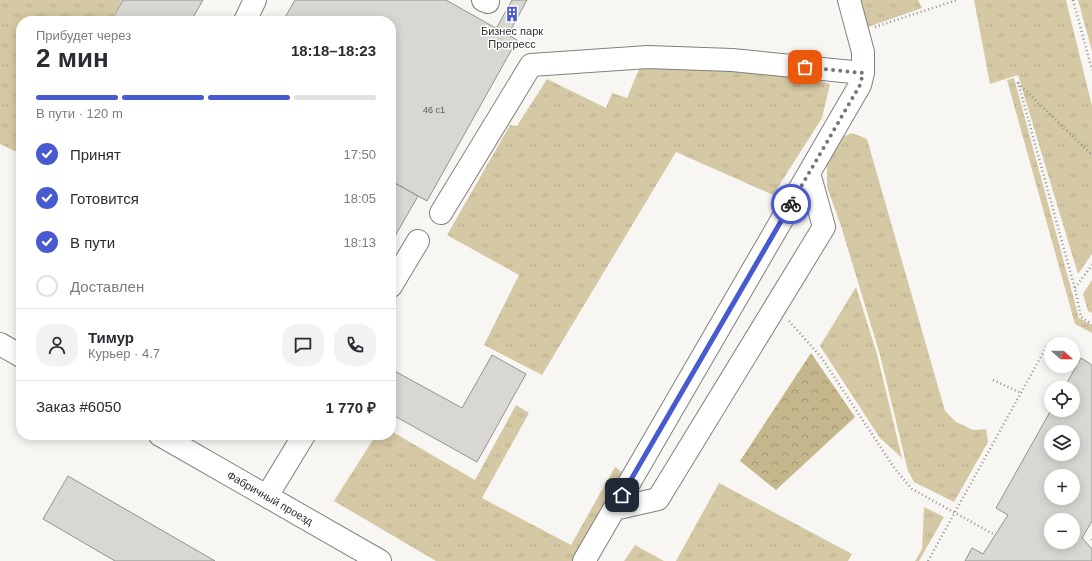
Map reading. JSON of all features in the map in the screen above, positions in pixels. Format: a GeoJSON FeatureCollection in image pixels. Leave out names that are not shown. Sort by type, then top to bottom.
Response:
{"type":"FeatureCollection","features":[{"type":"Feature","properties":{"kind":"street"},"geometry":{"type":"LineString","coordinates":[[247,16],[255,0]]}},
{"type":"Feature","properties":{"kind":"street"},"geometry":{"type":"LineString","coordinates":[[584,561],[860,85],[863,73],[863,52],[849,0]]}},
{"type":"Feature","properties":{"kind":"street"},"geometry":{"type":"LineString","coordinates":[[441,213],[531,65],[648,57],[732,60],[863,73]]}},
{"type":"Feature","properties":{"kind":"street"},"geometry":{"type":"LineString","coordinates":[[614,509],[658,499],[824,227],[809,173]]}},
{"type":"Feature","properties":{"kind":"street"},"geometry":{"type":"LineString","coordinates":[[396,278],[418,241]]}},
{"type":"Feature","properties":{"kind":"street"},"geometry":{"type":"LineString","coordinates":[[0,344],[16,353]]}},
{"type":"Feature","properties":{"kind":"street","name":"Фабричный проезд"},"geometry":{"type":"LineString","coordinates":[[169,440],[267,496],[354,555],[380,561]]}},
{"type":"Feature","properties":{"kind":"street"},"geometry":{"type":"LineString","coordinates":[[267,496],[301,440]]}},
{"type":"Feature","properties":{"kind":"path"},"geometry":{"type":"LineString","coordinates":[[858,32],[957,0]]}},
{"type":"Feature","properties":{"kind":"path"},"geometry":{"type":"LineString","coordinates":[[1073,0],[1092,70]]}},
{"type":"Feature","properties":{"kind":"path"},"geometry":{"type":"LineString","coordinates":[[1092,155],[1018,82],[1075,289],[1080,317],[1092,324]]}},
{"type":"Feature","properties":{"kind":"path"},"geometry":{"type":"LineString","coordinates":[[1075,289],[1092,265]]}},
{"type":"Feature","properties":{"kind":"path"},"geometry":{"type":"LineString","coordinates":[[776,306],[821,357],[890,462],[912,489],[995,534]]}},
{"type":"Feature","properties":{"kind":"path"},"geometry":{"type":"LineString","coordinates":[[928,561],[956,513],[1044,351]]}},
{"type":"Feature","properties":{"kind":"path"},"geometry":{"type":"LineString","coordinates":[[993,380],[1021,393]]}},
{"type":"Feature","properties":{"kind":"green space"},"geometry":{"type":"Polygon","coordinates":[[[0,0],[122,0],[113,16],[16,16],[16,152],[0,144],[0,0]]]}},
{"type":"Feature","properties":{"kind":"green space"},"geometry":{"type":"Polygon","coordinates":[[[861,0],[918,0],[922,8],[868,27],[861,0]]]}},
{"type":"Feature","properties":{"kind":"green space"},"geometry":{"type":"Polygon","coordinates":[[[974,0],[1066,0],[1092,106],[1092,254],[1078,274],[1018,75],[990,84],[974,0]]]}},
{"type":"Feature","properties":{"kind":"green space"},"geometry":{"type":"Polygon","coordinates":[[[1078,0],[1092,0],[1092,51],[1078,0]]]}},
{"type":"Feature","properties":{"kind":"green space"},"geometry":{"type":"Polygon","coordinates":[[[687,64],[808,77],[830,84],[822,118],[773,195],[676,152],[542,375],[484,345],[519,275],[447,235],[510,125],[517,126],[547,79],[606,108],[612,93],[627,98],[640,67],[687,64]]]}},
{"type":"Feature","properties":{"kind":"green space"},"geometry":{"type":"Polygon","coordinates":[[[1014,78],[1079,318],[1092,325],[1092,333],[1075,324],[1007,80],[1014,78]]]}},
{"type":"Feature","properties":{"kind":"green space"},"geometry":{"type":"Polygon","coordinates":[[[852,133],[867,139],[945,411],[956,422],[973,430],[986,429],[988,442],[954,502],[914,482],[908,471],[880,355],[841,226],[827,187],[827,164],[839,138],[852,133]]]}},
{"type":"Feature","properties":{"kind":"green space"},"geometry":{"type":"Polygon","coordinates":[[[1092,280],[1092,313],[1088,311],[1083,294],[1092,280]]]}},
{"type":"Feature","properties":{"kind":"green space"},"geometry":{"type":"Polygon","coordinates":[[[856,287],[877,354],[902,458],[880,438],[820,346],[856,287]]]}},
{"type":"Feature","properties":{"kind":"green space"},"geometry":{"type":"Polygon","coordinates":[[[811,353],[855,417],[776,490],[740,461],[811,353]]]}},
{"type":"Feature","properties":{"kind":"green space"},"geometry":{"type":"Polygon","coordinates":[[[516,405],[529,413],[482,498],[571,545],[615,467],[622,472],[572,561],[436,561],[334,501],[373,440],[396,440],[396,434],[475,480],[516,405]]]}},
{"type":"Feature","properties":{"kind":"green space"},"geometry":{"type":"Polygon","coordinates":[[[719,483],[852,554],[848,561],[676,561],[719,483]]]}},
{"type":"Feature","properties":{"kind":"green space"},"geometry":{"type":"Polygon","coordinates":[[[924,507],[944,517],[919,561],[915,561],[922,549],[924,507]]]}},
{"type":"Feature","properties":{"kind":"green space"},"geometry":{"type":"Polygon","coordinates":[[[635,545],[664,561],[624,561],[635,545]]]}},
{"type":"Feature","properties":{"kind":"building"},"geometry":{"type":"Polygon","coordinates":[[[123,0],[203,0],[194,16],[114,16],[123,0]]]}},
{"type":"Feature","properties":{"kind":"building"},"geometry":{"type":"Polygon","coordinates":[[[295,0],[446,0],[517,40],[427,201],[396,184],[396,16],[286,16],[295,0]]]}},
{"type":"Feature","properties":{"kind":"building","name":"Бизнес парк Прогресс"},"geometry":{"type":"Polygon","coordinates":[[[512,0],[527,0],[508,35],[496,29],[512,0]]]}},
{"type":"Feature","properties":{"kind":"building"},"geometry":{"type":"Polygon","coordinates":[[[396,184],[418,196],[396,234],[396,184]]]}},
{"type":"Feature","properties":{"kind":"building"},"geometry":{"type":"Polygon","coordinates":[[[492,355],[526,374],[477,462],[396,417],[396,372],[462,408],[492,355]]]}},
{"type":"Feature","properties":{"kind":"building"},"geometry":{"type":"Polygon","coordinates":[[[1081,358],[1092,365],[1092,521],[1082,538],[1092,549],[1092,561],[965,561],[972,548],[983,554],[1008,515],[996,508],[1047,417],[1080,417],[1080,381],[1068,381],[1072,373],[1080,373],[1081,358]]]}},
{"type":"Feature","properties":{"kind":"building"},"geometry":{"type":"Polygon","coordinates":[[[68,476],[215,561],[115,561],[43,519],[68,476]]]}},
{"type":"Feature","properties":{"kind":"way so far"},"geometry":{"type":"LineString","coordinates":[[791,204],[860,85],[863,73],[805,67]]}},
{"type":"Feature","properties":{"kind":"place","name":"Бизнес парк Прогресс"},"geometry":{"type":"Point","coordinates":[512,14]}},
{"type":"Feature","properties":{"kind":"route"},"geometry":{"type":"LineString","coordinates":[[622,495],[791,204]]}}]}
